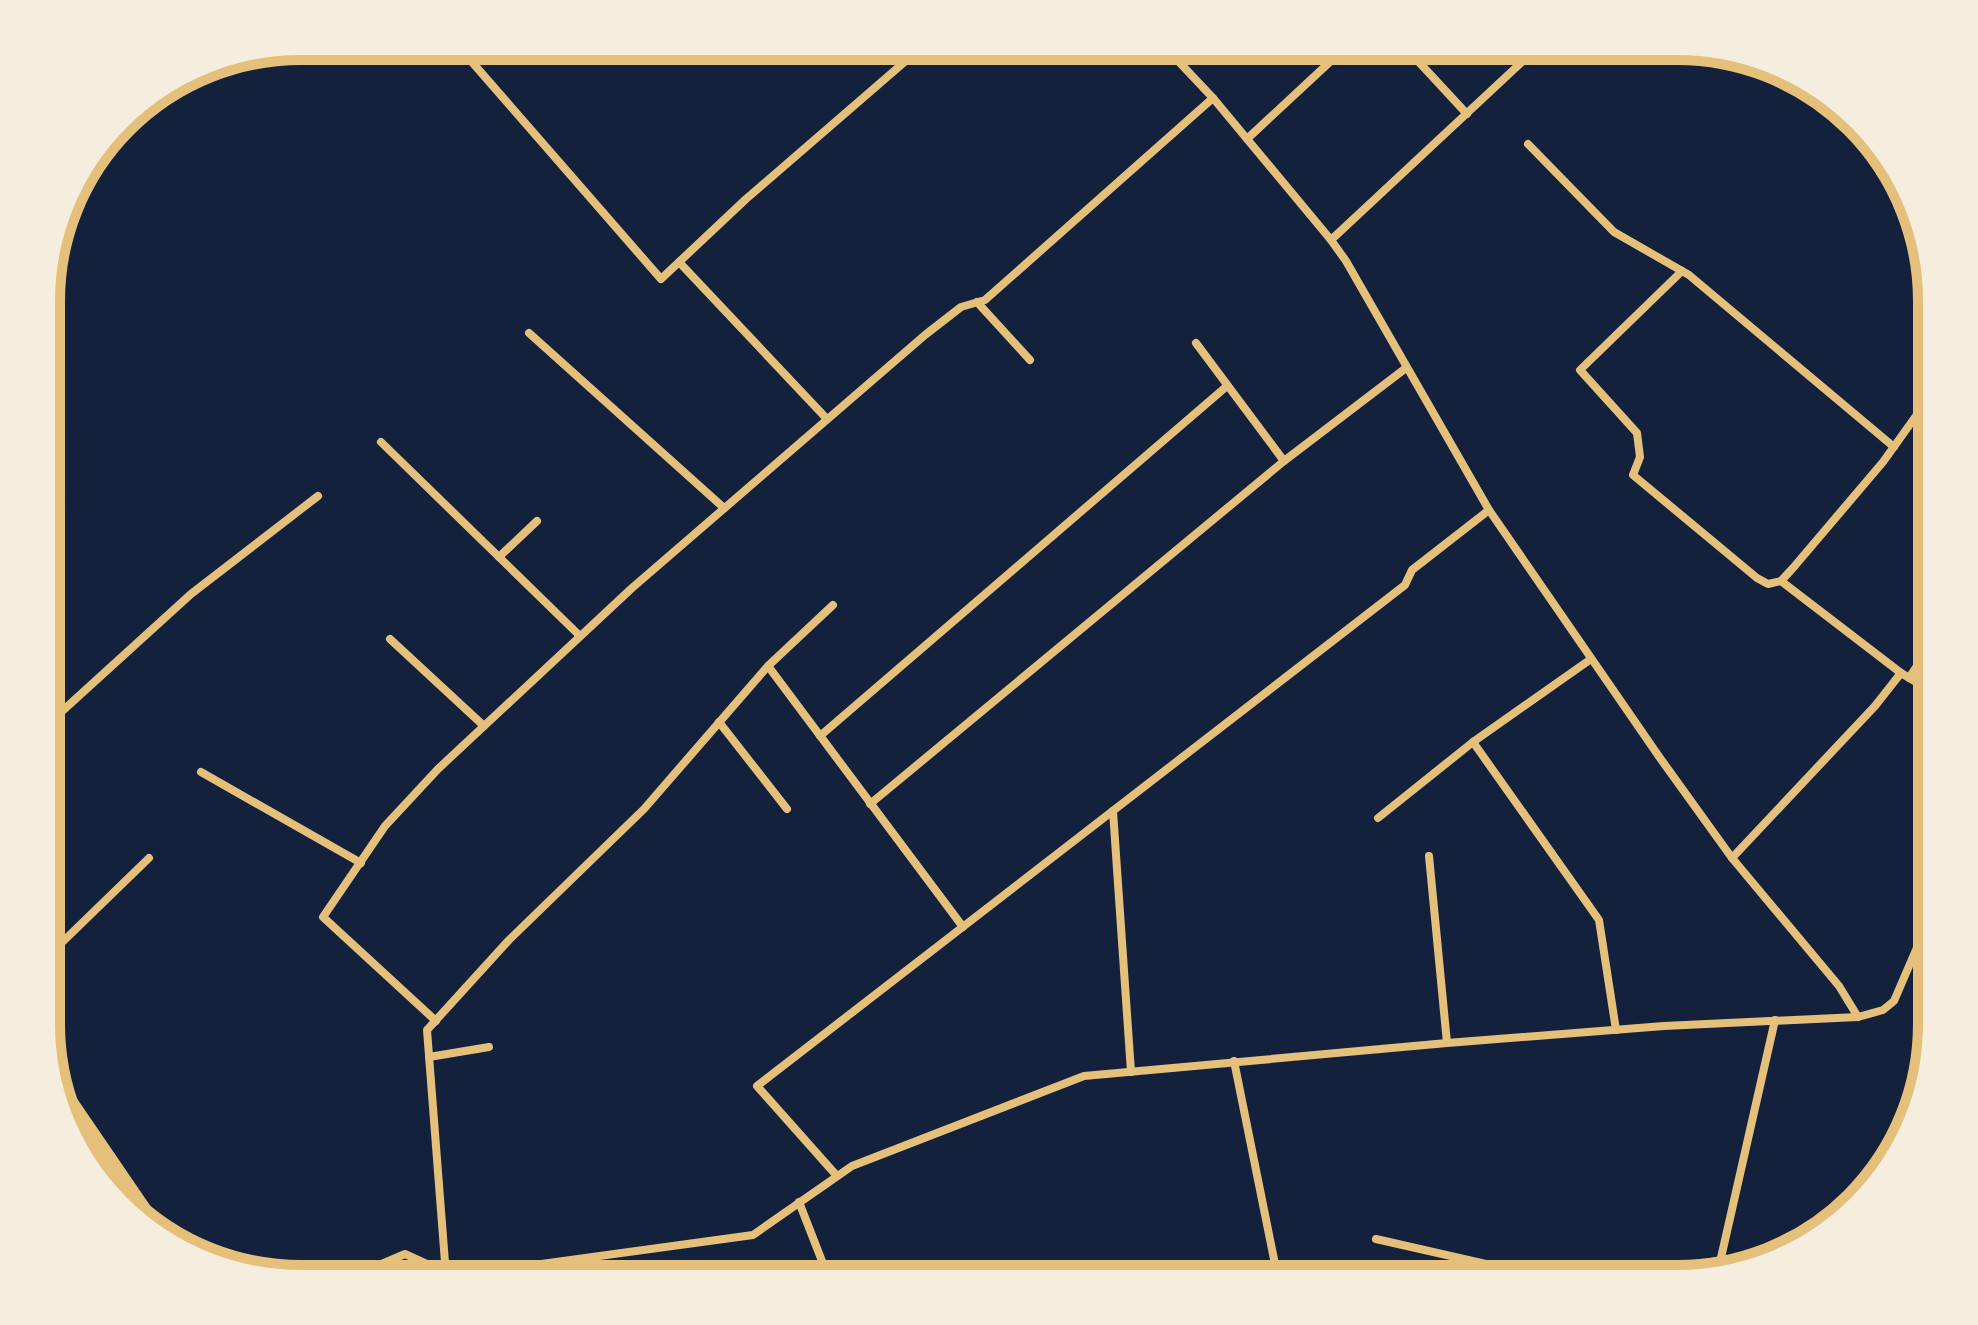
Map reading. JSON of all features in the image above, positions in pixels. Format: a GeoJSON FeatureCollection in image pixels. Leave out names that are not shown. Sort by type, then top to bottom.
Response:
{"type":"FeatureCollection","features":[{"type":"Feature","properties":{"kind":"main road"},"geometry":{"type":"LineString","coordinates":[[81,1123],[127,1190]]}},
{"type":"Feature","properties":{"kind":"street"},"geometry":{"type":"LineString","coordinates":[[1178,60],[1213,98],[1346,261],[1489,510],[1732,858],[1839,986],[1858,1017]]}},
{"type":"Feature","properties":{"kind":"street"},"geometry":{"type":"LineString","coordinates":[[1247,139],[1332,60]]}},
{"type":"Feature","properties":{"kind":"street"},"geometry":{"type":"LineString","coordinates":[[1417,60],[1467,114]]}},
{"type":"Feature","properties":{"kind":"street"},"geometry":{"type":"LineString","coordinates":[[1331,240],[1524,60]]}},
{"type":"Feature","properties":{"kind":"street"},"geometry":{"type":"LineString","coordinates":[[471,61],[661,279],[746,199],[906,61]]}},
{"type":"Feature","properties":{"kind":"street"},"geometry":{"type":"LineString","coordinates":[[436,1021],[323,917],[385,826],[438,769],[580,636],[724,508],[961,307],[985,300],[1213,98]]}},
{"type":"Feature","properties":{"kind":"street"},"geometry":{"type":"LineString","coordinates":[[1528,144],[1614,232],[1682,271],[1894,447]]}},
{"type":"Feature","properties":{"kind":"street"},"geometry":{"type":"LineString","coordinates":[[679,262],[827,419]]}},
{"type":"Feature","properties":{"kind":"street"},"geometry":{"type":"LineString","coordinates":[[1682,271],[1580,370],[1637,433],[1640,457],[1633,475],[1757,578],[1768,584],[1781,581],[1894,447],[1917,415]]}},
{"type":"Feature","properties":{"kind":"street"},"geometry":{"type":"LineString","coordinates":[[977,302],[1030,360]]}},
{"type":"Feature","properties":{"kind":"street"},"geometry":{"type":"LineString","coordinates":[[529,333],[724,508]]}},
{"type":"Feature","properties":{"kind":"street"},"geometry":{"type":"LineString","coordinates":[[1196,343],[1284,461]]}},
{"type":"Feature","properties":{"kind":"street"},"geometry":{"type":"LineString","coordinates":[[870,804],[1284,461],[1406,368]]}},
{"type":"Feature","properties":{"kind":"street"},"geometry":{"type":"LineString","coordinates":[[820,736],[1227,386]]}},
{"type":"Feature","properties":{"kind":"street"},"geometry":{"type":"LineString","coordinates":[[381,442],[580,636]]}},
{"type":"Feature","properties":{"kind":"street"},"geometry":{"type":"LineString","coordinates":[[60,713],[191,594],[318,496]]}},
{"type":"Feature","properties":{"kind":"street"},"geometry":{"type":"LineString","coordinates":[[837,1176],[757,1086],[1405,585],[1412,570],[1489,510]]}},
{"type":"Feature","properties":{"kind":"street"},"geometry":{"type":"LineString","coordinates":[[499,557],[537,521]]}},
{"type":"Feature","properties":{"kind":"street"},"geometry":{"type":"LineString","coordinates":[[1781,581],[1917,682]]}},
{"type":"Feature","properties":{"kind":"street"},"geometry":{"type":"LineString","coordinates":[[446,1265],[427,1030],[509,940],[644,809],[768,666],[833,605]]}},
{"type":"Feature","properties":{"kind":"street"},"geometry":{"type":"LineString","coordinates":[[390,639],[484,726]]}},
{"type":"Feature","properties":{"kind":"street"},"geometry":{"type":"LineString","coordinates":[[1378,818],[1473,742],[1591,659]]}},
{"type":"Feature","properties":{"kind":"street"},"geometry":{"type":"LineString","coordinates":[[1732,858],[1917,661]]}},
{"type":"Feature","properties":{"kind":"street"},"geometry":{"type":"LineString","coordinates":[[768,666],[963,927]]}},
{"type":"Feature","properties":{"kind":"street"},"geometry":{"type":"LineString","coordinates":[[719,722],[787,809]]}},
{"type":"Feature","properties":{"kind":"street"},"geometry":{"type":"LineString","coordinates":[[1473,742],[1599,920],[1616,1030]]}},
{"type":"Feature","properties":{"kind":"street"},"geometry":{"type":"LineString","coordinates":[[201,772],[361,863]]}},
{"type":"Feature","properties":{"kind":"street"},"geometry":{"type":"LineString","coordinates":[[1113,811],[1131,1072]]}},
{"type":"Feature","properties":{"kind":"street"},"geometry":{"type":"LineString","coordinates":[[1429,856],[1447,1043]]}},
{"type":"Feature","properties":{"kind":"street"},"geometry":{"type":"LineString","coordinates":[[60,944],[149,858]]}},
{"type":"Feature","properties":{"kind":"street"},"geometry":{"type":"LineString","coordinates":[[535,1265],[753,1235],[852,1166],[1084,1076],[1616,1030],[1858,1017],[1883,1010],[1894,1001],[1917,948]]}},
{"type":"Feature","properties":{"kind":"street"},"geometry":{"type":"LineString","coordinates":[[1720,1260],[1775,1020]]}},
{"type":"Feature","properties":{"kind":"street"},"geometry":{"type":"LineString","coordinates":[[429,1057],[489,1047]]}},
{"type":"Feature","properties":{"kind":"street"},"geometry":{"type":"LineString","coordinates":[[1234,1061],[1275,1264]]}},
{"type":"Feature","properties":{"kind":"street"},"geometry":{"type":"LineString","coordinates":[[799,1202],[823,1265]]}},
{"type":"Feature","properties":{"kind":"street"},"geometry":{"type":"LineString","coordinates":[[1376,1239],[1487,1264]]}},
{"type":"Feature","properties":{"kind":"street"},"geometry":{"type":"LineString","coordinates":[[379,1265],[405,1254],[426,1265]]}}]}
